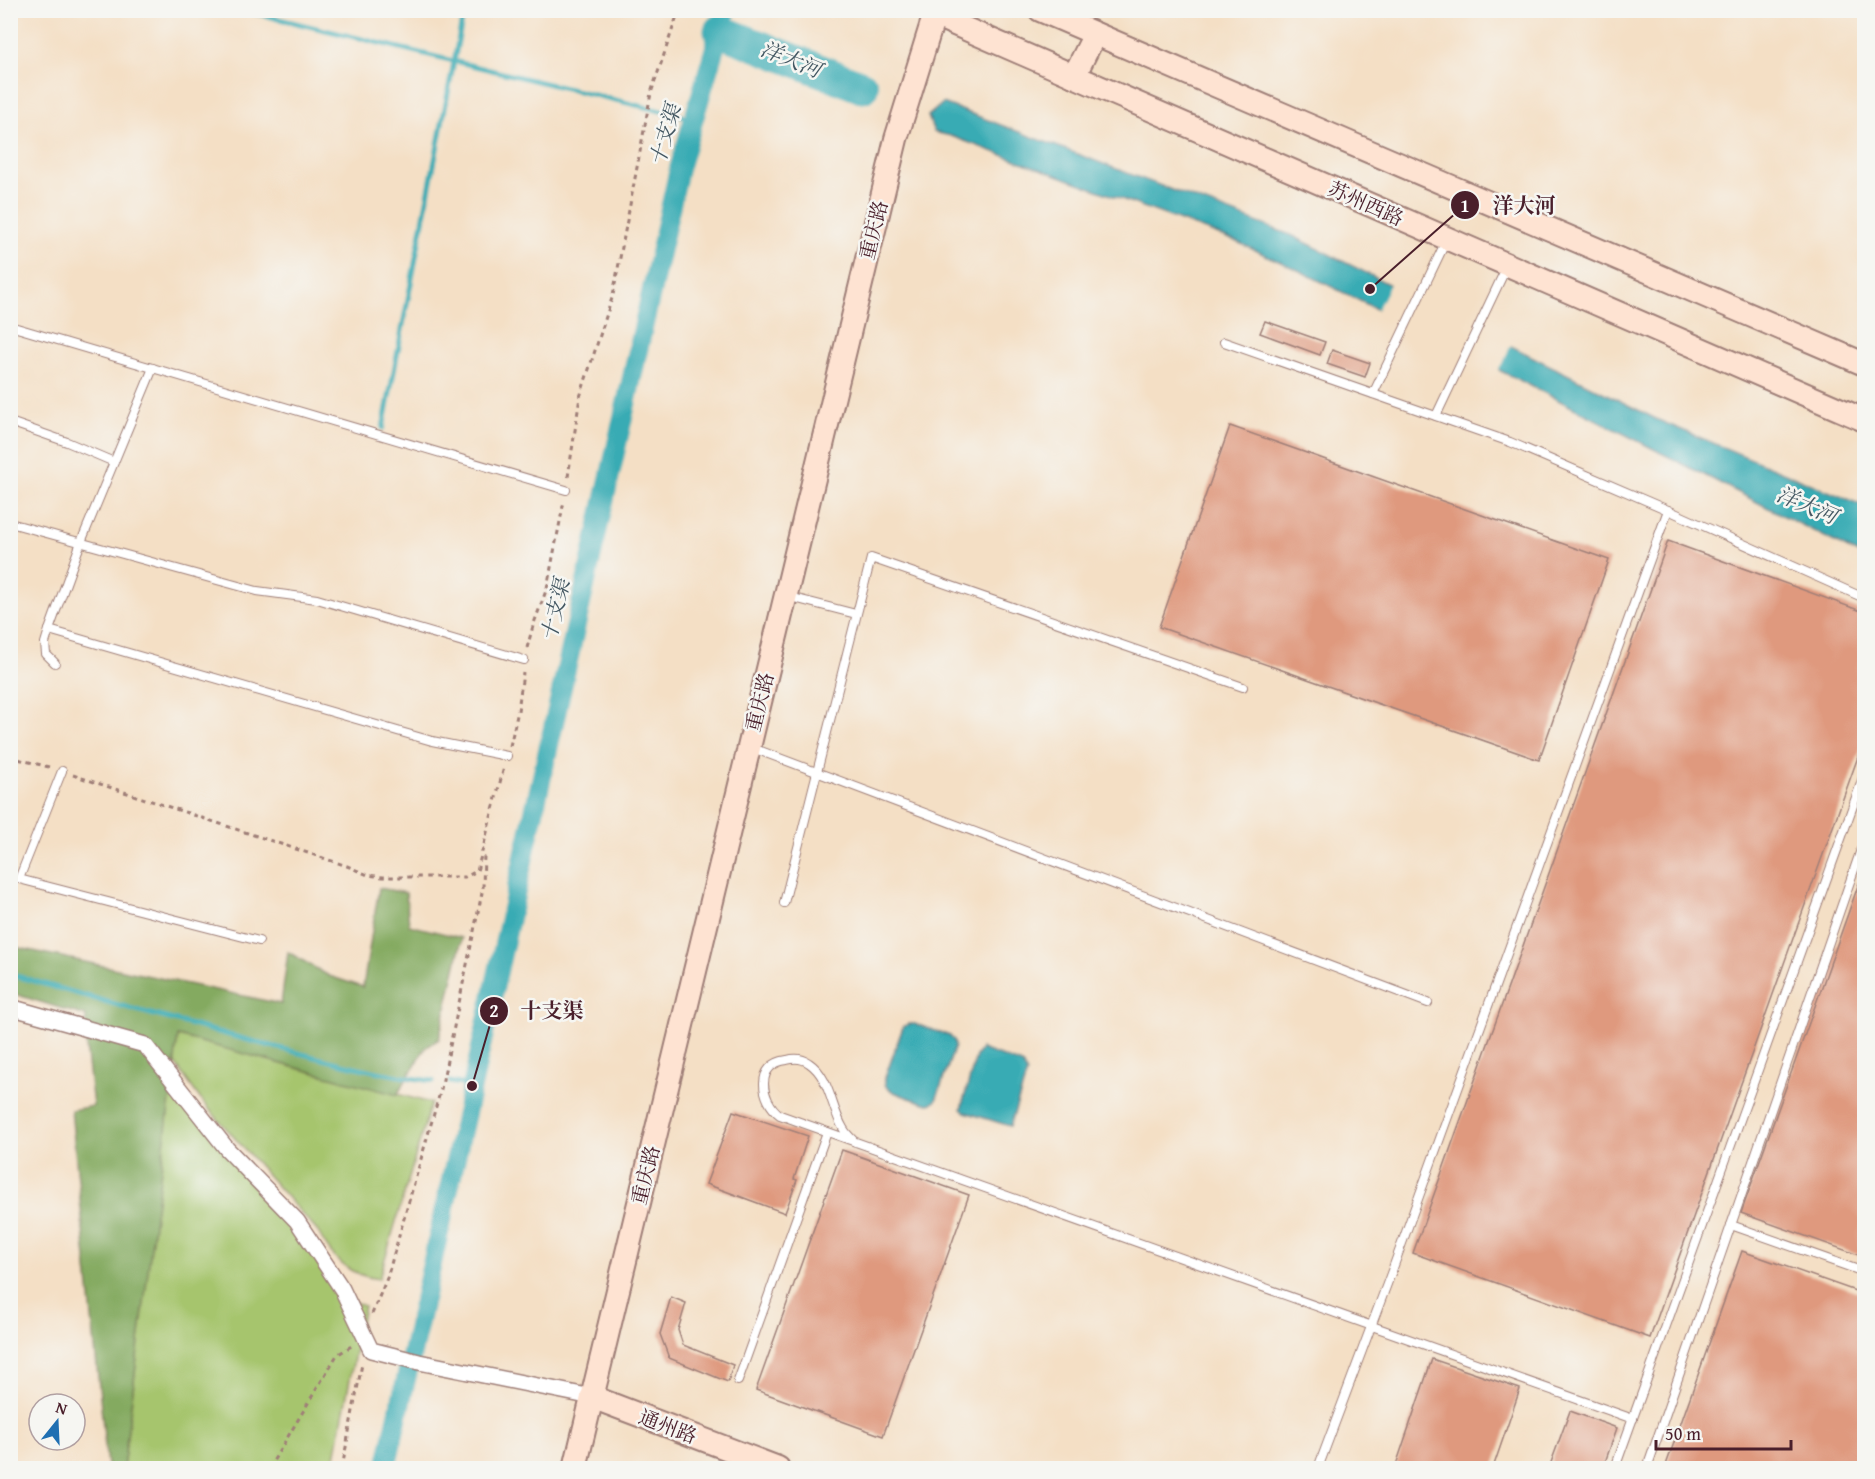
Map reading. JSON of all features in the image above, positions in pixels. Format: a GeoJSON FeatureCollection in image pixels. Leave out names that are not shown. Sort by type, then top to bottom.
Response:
{"type":"FeatureCollection","features":[{"type":"Feature","properties":{"kind":"main road"},"geometry":{"type":"LineString","coordinates":[[1040,10],[1864,364]]}},
{"type":"Feature","properties":{"kind":"main road","name":"苏州西路"},"geometry":{"type":"LineString","coordinates":[[935,13],[1504,272],[1864,420]]}},
{"type":"Feature","properties":{"kind":"main road","name":"重庆路"},"geometry":{"type":"LineString","coordinates":[[575,1468],[896,139],[935,13]]}},
{"type":"Feature","properties":{"kind":"main road"},"geometry":{"type":"LineString","coordinates":[[1074,76],[1095,34]]}},
{"type":"Feature","properties":{"kind":"main road","name":"通州路"},"geometry":{"type":"LineString","coordinates":[[592,1397],[778,1468]]}},
{"type":"Feature","properties":{"kind":"street"},"geometry":{"type":"LineString","coordinates":[[10,1007],[145,1046],[227,1149],[297,1221],[342,1289],[371,1350],[592,1397]]}},
{"type":"Feature","properties":{"kind":"lane"},"geometry":{"type":"LineString","coordinates":[[1373,394],[1445,244]]}},
{"type":"Feature","properties":{"kind":"lane"},"geometry":{"type":"LineString","coordinates":[[1436,416],[1504,272]]}},
{"type":"Feature","properties":{"kind":"lane"},"geometry":{"type":"LineString","coordinates":[[10,327],[566,489]]}},
{"type":"Feature","properties":{"kind":"lane"},"geometry":{"type":"LineString","coordinates":[[1224,342],[1510,442],[1864,598]]}},
{"type":"Feature","properties":{"kind":"lane"},"geometry":{"type":"LineString","coordinates":[[55,663],[46,654],[45,643],[49,630],[81,542],[153,368]]}},
{"type":"Feature","properties":{"kind":"lane"},"geometry":{"type":"LineString","coordinates":[[10,423],[67,442],[114,462]]}},
{"type":"Feature","properties":{"kind":"lane"},"geometry":{"type":"LineString","coordinates":[[1318,1468],[1668,510]]}},
{"type":"Feature","properties":{"kind":"lane"},"geometry":{"type":"LineString","coordinates":[[10,523],[256,591],[317,599],[524,660]]}},
{"type":"Feature","properties":{"kind":"lane"},"geometry":{"type":"LineString","coordinates":[[784,903],[871,558],[1243,687]]}},
{"type":"Feature","properties":{"kind":"lane"},"geometry":{"type":"LineString","coordinates":[[785,596],[856,615]]}},
{"type":"Feature","properties":{"kind":"lane"},"geometry":{"type":"LineString","coordinates":[[49,630],[432,741],[507,756]]}},
{"type":"Feature","properties":{"kind":"lane"},"geometry":{"type":"LineString","coordinates":[[749,747],[1428,1003]]}},
{"type":"Feature","properties":{"kind":"lane"},"geometry":{"type":"LineString","coordinates":[[62,771],[19,879],[259,941]]}},
{"type":"Feature","properties":{"kind":"lane"},"geometry":{"type":"LineString","coordinates":[[1615,1468],[1864,775]]}},
{"type":"Feature","properties":{"kind":"lane"},"geometry":{"type":"LineString","coordinates":[[1647,1468],[1864,841]]}},
{"type":"Feature","properties":{"kind":"lane"},"geometry":{"type":"LineString","coordinates":[[855,1142],[844,1131],[820,1073],[808,1062],[795,1058],[781,1060],[771,1065],[764,1076],[764,1091],[770,1108],[780,1115],[855,1142],[1371,1326],[1633,1419]]}},
{"type":"Feature","properties":{"kind":"lane"},"geometry":{"type":"LineString","coordinates":[[738,1380],[827,1132]]}},
{"type":"Feature","properties":{"kind":"lane"},"geometry":{"type":"LineString","coordinates":[[1731,1225],[1864,1272]]}},
{"type":"Feature","properties":{"kind":"path"},"geometry":{"type":"LineString","coordinates":[[10,15],[11,10]]}},
{"type":"Feature","properties":{"kind":"path"},"geometry":{"type":"LineString","coordinates":[[646,115],[679,10]]}},
{"type":"Feature","properties":{"kind":"path"},"geometry":{"type":"LineString","coordinates":[[342,1468],[370,1317],[387,1278],[441,1089],[483,888],[484,852]]}},
{"type":"Feature","properties":{"kind":"path"},"geometry":{"type":"LineString","coordinates":[[269,1468],[337,1355],[348,1347],[367,1340]]}},
{"type":"Feature","properties":{"kind":"green space"},"geometry":{"type":"Polygon","coordinates":[[[379,888],[406,893],[409,925],[462,938],[439,1039],[426,1047],[397,1095],[178,1036],[123,1468],[103,1468],[107,1466],[71,1110],[93,1106],[85,1037],[86,1016],[11,993],[10,946],[281,1004],[288,952],[329,976],[363,987],[379,888]]]}},
{"type":"Feature","properties":{"kind":"green space"},"geometry":{"type":"Polygon","coordinates":[[[178,1035],[431,1103],[379,1279],[358,1274],[335,1258],[318,1232],[201,1100],[174,1062],[178,1035]]]}},
{"type":"Feature","properties":{"kind":"green space"},"geometry":{"type":"Polygon","coordinates":[[[171,1085],[293,1223],[341,1296],[364,1306],[333,1468],[123,1468],[171,1085]]]}},
{"type":"Feature","properties":{"kind":"water"},"geometry":{"type":"Polygon","coordinates":[[[943,103],[1293,236],[1658,420],[1864,506],[1864,557],[1529,385],[1235,241],[951,136],[934,132],[928,116],[943,103]]]}},
{"type":"Feature","properties":{"kind":"water"},"geometry":{"type":"Polygon","coordinates":[[[915,1024],[950,1036],[954,1040],[955,1046],[933,1103],[928,1104],[900,1095],[890,1090],[885,1084],[885,1078],[903,1027],[915,1024]]]}},
{"type":"Feature","properties":{"kind":"water"},"geometry":{"type":"Polygon","coordinates":[[[981,1049],[1022,1064],[1027,1073],[1010,1126],[961,1109],[976,1056],[981,1049]]]}},
{"type":"Feature","properties":{"kind":"pier"},"geometry":{"type":"Polygon","coordinates":[[[1391,282],[1512,343],[1498,372],[1376,312],[1391,282]]]}},
{"type":"Feature","properties":{"kind":"building"},"geometry":{"type":"Polygon","coordinates":[[[1265,321],[1325,342],[1320,355],[1260,333],[1265,321]]]}},
{"type":"Feature","properties":{"kind":"building"},"geometry":{"type":"Polygon","coordinates":[[[1332,350],[1370,363],[1365,377],[1327,364],[1332,350]]]}},
{"type":"Feature","properties":{"kind":"building"},"geometry":{"type":"Polygon","coordinates":[[[1230,426],[1609,560],[1539,760],[1159,627],[1230,426]]]}},
{"type":"Feature","properties":{"kind":"building"},"geometry":{"type":"Polygon","coordinates":[[[1668,541],[1864,612],[1864,740],[1650,1338],[1413,1253],[1668,541]]]}},
{"type":"Feature","properties":{"kind":"building"},"geometry":{"type":"Polygon","coordinates":[[[1864,872],[1864,1257],[1741,1213],[1864,872]]]}},
{"type":"Feature","properties":{"kind":"building"},"geometry":{"type":"Polygon","coordinates":[[[733,1111],[808,1136],[794,1179],[797,1180],[785,1213],[706,1184],[733,1111]]]}},
{"type":"Feature","properties":{"kind":"building"},"geometry":{"type":"Polygon","coordinates":[[[842,1150],[969,1195],[883,1436],[756,1390],[842,1150]]]}},
{"type":"Feature","properties":{"kind":"building"},"geometry":{"type":"Polygon","coordinates":[[[1742,1251],[1864,1294],[1864,1468],[1665,1468],[1742,1251]]]}},
{"type":"Feature","properties":{"kind":"building"},"geometry":{"type":"Polygon","coordinates":[[[671,1297],[686,1303],[678,1330],[683,1345],[733,1365],[728,1382],[669,1358],[660,1334],[671,1297]]]}},
{"type":"Feature","properties":{"kind":"building"},"geometry":{"type":"Polygon","coordinates":[[[1432,1359],[1520,1389],[1493,1468],[1395,1468],[1432,1359]]]}},
{"type":"Feature","properties":{"kind":"building"},"geometry":{"type":"Polygon","coordinates":[[[1570,1411],[1617,1428],[1603,1468],[1549,1468],[1570,1411]]]}},
{"type":"Feature","properties":{"kind":"waterway"},"geometry":{"type":"LineString","coordinates":[[242,10],[694,119]]}},
{"type":"Feature","properties":{"kind":"waterway"},"geometry":{"type":"LineString","coordinates":[[383,428],[464,10]]}},
{"type":"Feature","properties":{"kind":"waterway","name":"十支渠"},"geometry":{"type":"LineString","coordinates":[[386,1468],[679,169],[726,10]]}},
{"type":"Feature","properties":{"kind":"waterway","name":"洋大河"},"geometry":{"type":"LineString","coordinates":[[720,31],[862,87]]}},
{"type":"Feature","properties":{"kind":"waterway"},"geometry":{"type":"LineString","coordinates":[[10,974],[259,1043],[389,1074],[433,1081]]}},
{"type":"Feature","properties":{"kind":"waterway"},"geometry":{"type":"LineString","coordinates":[[450,1082],[472,1086]]}},
{"type":"Feature","properties":{"kind":"place","name":"洋大河"},"geometry":{"type":"Point","coordinates":[1370,289]}},
{"type":"Feature","properties":{"kind":"place","name":"十支渠"},"geometry":{"type":"Point","coordinates":[472,1086]}}]}
